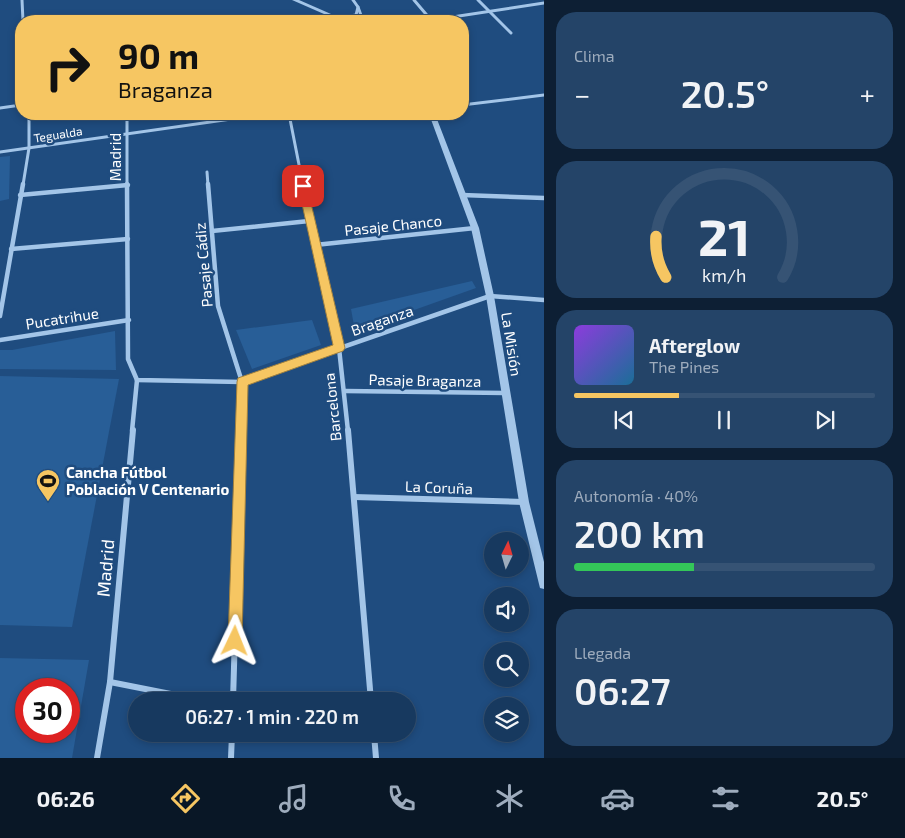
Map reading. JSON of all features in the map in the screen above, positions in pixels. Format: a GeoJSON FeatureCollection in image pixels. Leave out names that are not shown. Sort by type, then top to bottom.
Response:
{"type":"FeatureCollection","features":[{"type":"Feature","properties":{"kind":"street"},"geometry":{"type":"LineString","coordinates":[[22,0],[23,15]]}},
{"type":"Feature","properties":{"kind":"street"},"geometry":{"type":"LineString","coordinates":[[295,0],[331,15]]}},
{"type":"Feature","properties":{"kind":"street"},"geometry":{"type":"LineString","coordinates":[[353,0],[361,15]]}},
{"type":"Feature","properties":{"kind":"street"},"geometry":{"type":"LineString","coordinates":[[414,0],[427,15]]}},
{"type":"Feature","properties":{"kind":"street"},"geometry":{"type":"LineString","coordinates":[[478,0],[511,33]]}},
{"type":"Feature","properties":{"kind":"street"},"geometry":{"type":"LineString","coordinates":[[468,15],[544,1]]}},
{"type":"Feature","properties":{"kind":"street"},"geometry":{"type":"LineString","coordinates":[[354,15],[358,7]]}},
{"type":"Feature","properties":{"kind":"street"},"geometry":{"type":"LineString","coordinates":[[469,103],[544,96]]}},
{"type":"Feature","properties":{"kind":"street"},"geometry":{"type":"LineString","coordinates":[[0,108],[15,106]]}},
{"type":"Feature","properties":{"kind":"street"},"geometry":{"type":"LineString","coordinates":[[0,316],[28,148],[29,120]]}},
{"type":"Feature","properties":{"kind":"street","name":"Madrid"},"geometry":{"type":"LineString","coordinates":[[127,120],[129,320]]}},
{"type":"Feature","properties":{"kind":"street","name":"Tegualda"},"geometry":{"type":"LineString","coordinates":[[0,152],[224,120]]}},
{"type":"Feature","properties":{"kind":"street","name":"Barcelona"},"geometry":{"type":"LineString","coordinates":[[290,120],[310,222],[339,348],[345,391],[370,692]]}},
{"type":"Feature","properties":{"kind":"street","name":"La Misión"},"geometry":{"type":"LineString","coordinates":[[434,120],[475,228],[490,296],[524,502],[544,584]]}},
{"type":"Feature","properties":{"kind":"street","name":"Pasaje Cádiz"},"geometry":{"type":"LineString","coordinates":[[207,172],[218,306],[242,382],[233,692]]}},
{"type":"Feature","properties":{"kind":"street"},"geometry":{"type":"LineString","coordinates":[[20,195],[128,185]]}},
{"type":"Feature","properties":{"kind":"street"},"geometry":{"type":"LineString","coordinates":[[462,195],[544,198]]}},
{"type":"Feature","properties":{"kind":"street"},"geometry":{"type":"LineString","coordinates":[[212,231],[310,222]]}},
{"type":"Feature","properties":{"kind":"street","name":"Pasaje Chanco"},"geometry":{"type":"LineString","coordinates":[[315,245],[475,228]]}},
{"type":"Feature","properties":{"kind":"street"},"geometry":{"type":"LineString","coordinates":[[12,249],[128,239]]}},
{"type":"Feature","properties":{"kind":"street"},"geometry":{"type":"LineString","coordinates":[[490,296],[544,300]]}},
{"type":"Feature","properties":{"kind":"street","name":"Braganza"},"geometry":{"type":"LineString","coordinates":[[136,380],[242,382],[490,296]]}},
{"type":"Feature","properties":{"kind":"street"},"geometry":{"type":"LineString","coordinates":[[129,320],[128,360],[136,380]]}},
{"type":"Feature","properties":{"kind":"street","name":"Pucatrihue"},"geometry":{"type":"LineString","coordinates":[[0,340],[129,320]]}},
{"type":"Feature","properties":{"kind":"street","name":"Madrid"},"geometry":{"type":"LineString","coordinates":[[97,758],[110,682],[136,380]]}},
{"type":"Feature","properties":{"kind":"street","name":"Pasaje Braganza"},"geometry":{"type":"LineString","coordinates":[[345,391],[505,393]]}},
{"type":"Feature","properties":{"kind":"street","name":"La Coruña"},"geometry":{"type":"LineString","coordinates":[[354,497],[524,502]]}},
{"type":"Feature","properties":{"kind":"street"},"geometry":{"type":"LineString","coordinates":[[110,682],[161,692]]}},
{"type":"Feature","properties":{"kind":"street"},"geometry":{"type":"LineString","coordinates":[[231,758],[232,742]]}},
{"type":"Feature","properties":{"kind":"street"},"geometry":{"type":"LineString","coordinates":[[375,742],[376,758]]}},
{"type":"Feature","properties":{"kind":"shaded area"},"geometry":{"type":"Polygon","coordinates":[[[10,156],[9,199],[0,201],[0,157],[10,156]]]}},
{"type":"Feature","properties":{"kind":"shaded area"},"geometry":{"type":"Polygon","coordinates":[[[472,281],[476,288],[355,331],[351,309],[472,281]]]}},
{"type":"Feature","properties":{"kind":"shaded area"},"geometry":{"type":"Polygon","coordinates":[[[312,320],[321,345],[252,369],[236,330],[312,320]]]}},
{"type":"Feature","properties":{"kind":"shaded area"},"geometry":{"type":"Polygon","coordinates":[[[115,331],[116,370],[0,369],[0,350],[12,350],[115,331]]]}},
{"type":"Feature","properties":{"kind":"shaded area","name":"Cancha Fútbol Población V Centenario"},"geometry":{"type":"Polygon","coordinates":[[[0,376],[119,379],[72,627],[0,625],[0,376]]]}},
{"type":"Feature","properties":{"kind":"shaded area"},"geometry":{"type":"Polygon","coordinates":[[[0,658],[89,660],[80,712],[80,678],[15,678],[15,743],[75,743],[72,758],[0,758],[0,658]]]}},
{"type":"Feature","properties":{"kind":"place","name":"Cancha Fútbol Población V Centenario"},"geometry":{"type":"Point","coordinates":[48,502]}},
{"type":"Feature","properties":{"kind":"route"},"geometry":{"type":"LineString","coordinates":[[235,641],[242,382],[339,348],[303,186]]}}]}
